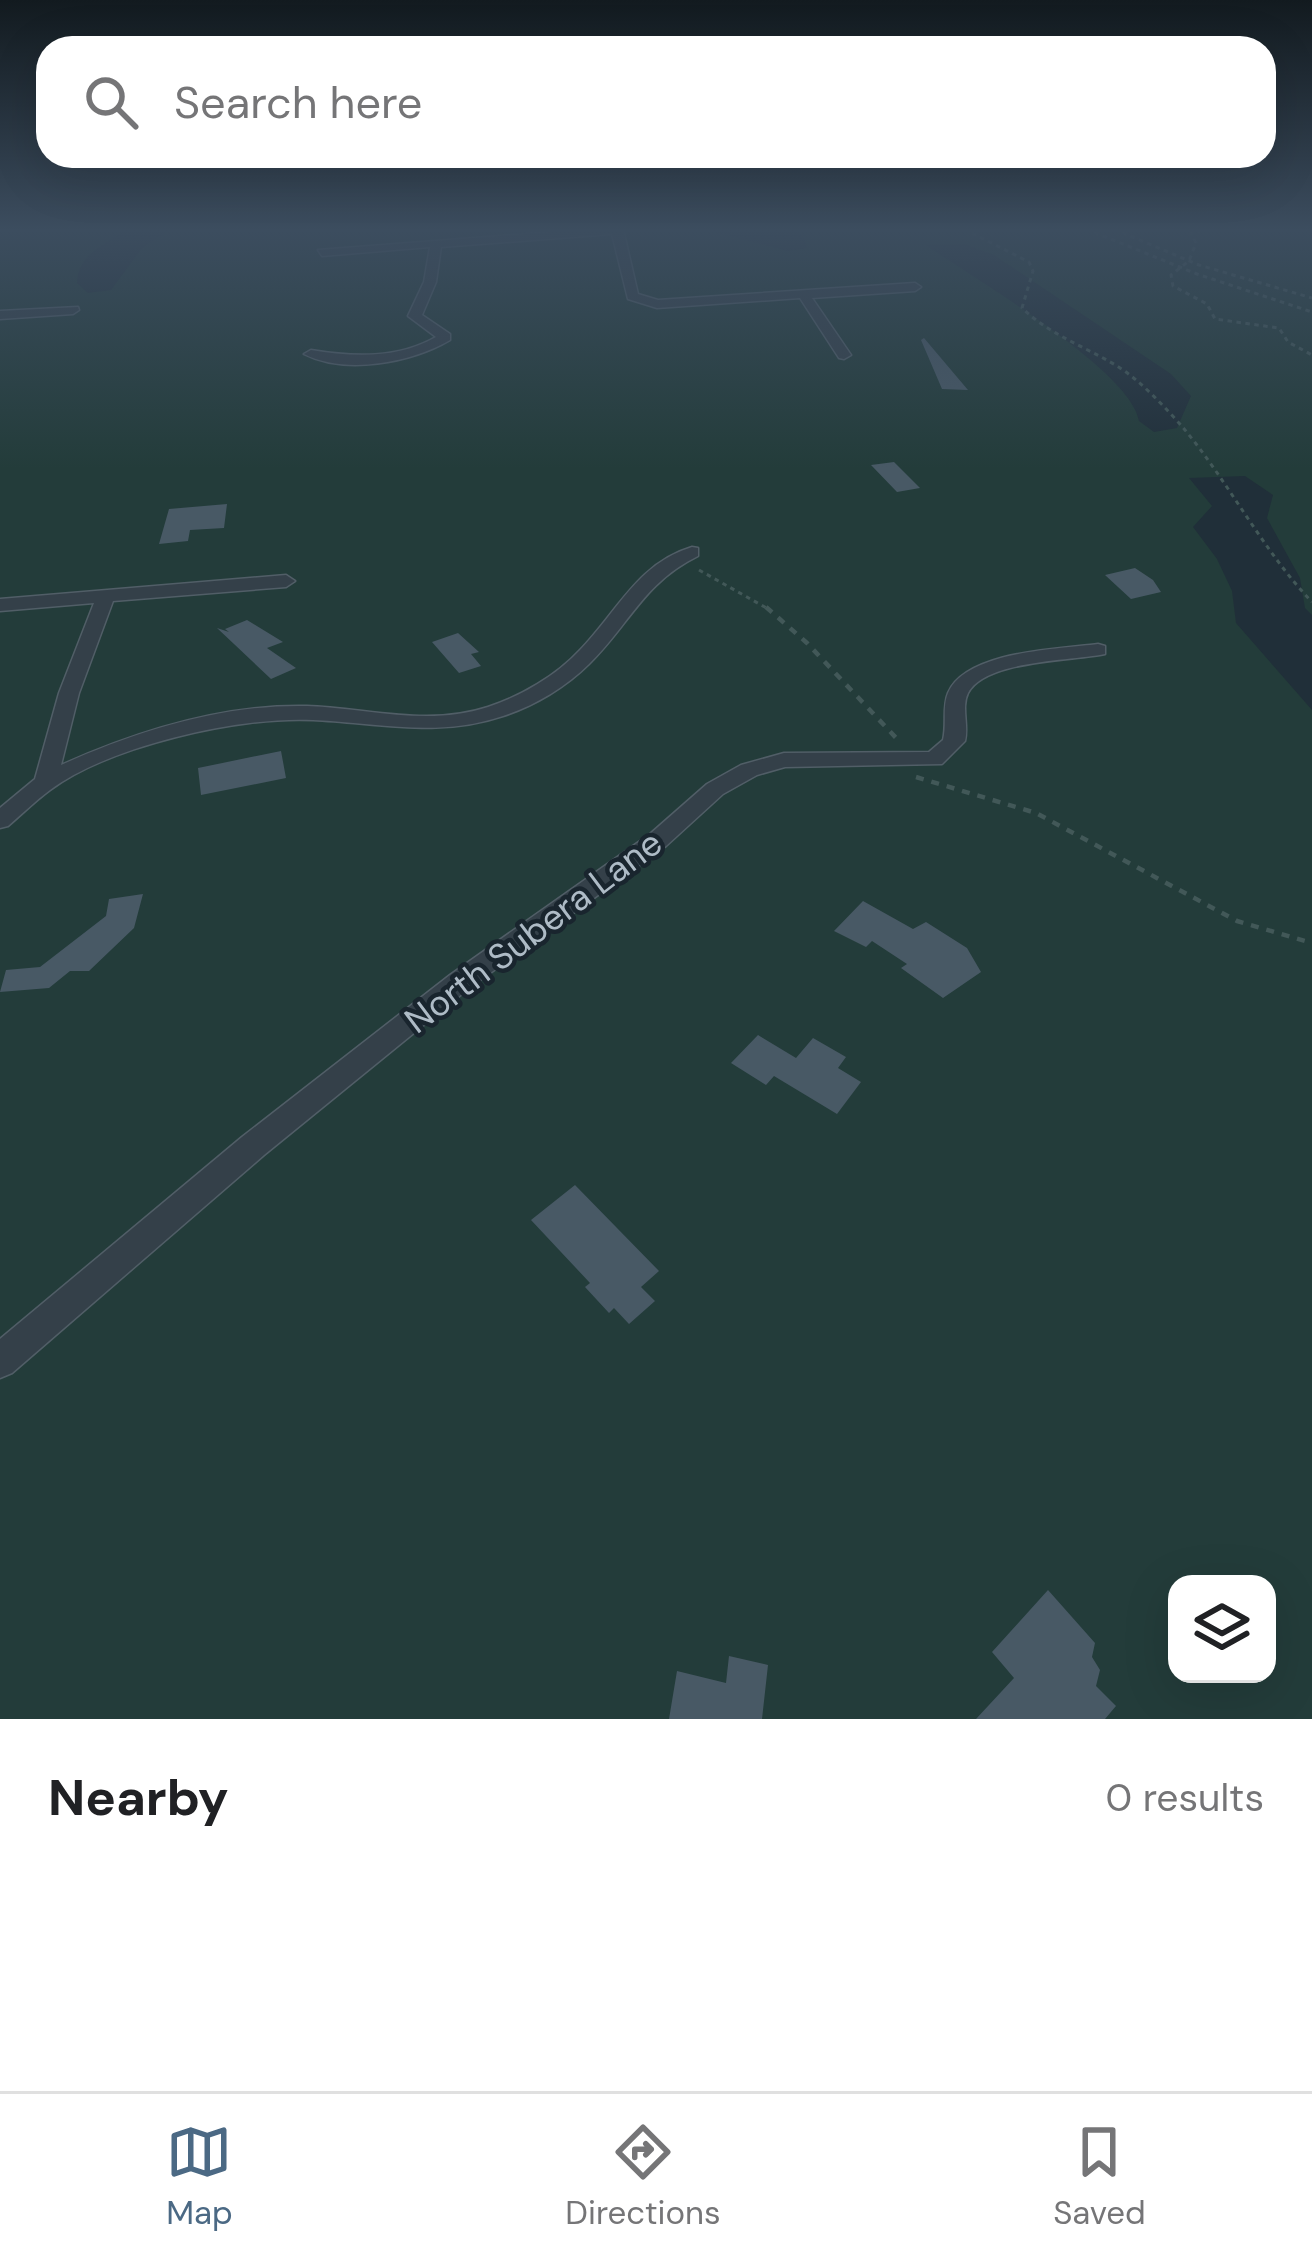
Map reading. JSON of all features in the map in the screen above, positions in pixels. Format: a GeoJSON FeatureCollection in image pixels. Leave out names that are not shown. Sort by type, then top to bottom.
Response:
{"type":"FeatureCollection","features":[{"type":"Feature","properties":{"kind":"street"},"geometry":{"type":"LineString","coordinates":[[311,354],[336,359],[403,354],[445,338],[415,316],[418,309]]}},
{"type":"Feature","properties":{"kind":"street"},"geometry":{"type":"LineString","coordinates":[[813,309],[844,355]]}},
{"type":"Feature","properties":{"kind":"street"},"geometry":{"type":"LineString","coordinates":[[0,314],[73,310]]}},
{"type":"Feature","properties":{"kind":"street"},"geometry":{"type":"LineString","coordinates":[[0,820],[45,782],[95,756],[187,730],[281,712],[420,727],[454,724],[501,710],[585,657],[653,572],[681,556]]}},
{"type":"Feature","properties":{"kind":"street"},"geometry":{"type":"LineString","coordinates":[[0,605],[286,580]]}},
{"type":"Feature","properties":{"kind":"street"},"geometry":{"type":"LineString","coordinates":[[45,782],[70,693],[106,596]]}},
{"type":"Feature","properties":{"kind":"street"},"geometry":{"type":"LineString","coordinates":[[913,767],[949,751],[958,735],[958,692],[965,682],[1012,662],[1098,650]]}},
{"type":"Feature","properties":{"kind":"street","name":"North Subera Lane"},"geometry":{"type":"LineString","coordinates":[[0,1361],[309,1101],[459,982],[658,840],[715,789],[749,770],[784,760],[913,767]]}},
{"type":"Feature","properties":{"kind":"path"},"geometry":{"type":"LineString","coordinates":[[1025,309],[1032,320],[1120,368],[1185,430],[1234,503],[1260,529],[1293,583],[1312,602]]}},
{"type":"Feature","properties":{"kind":"path"},"geometry":{"type":"LineString","coordinates":[[1207,309],[1215,319],[1279,328],[1288,342],[1312,355]]}},
{"type":"Feature","properties":{"kind":"path"},"geometry":{"type":"LineString","coordinates":[[681,556],[733,581],[760,601],[913,767],[1036,813],[1237,921],[1312,944]]}},
{"type":"Feature","properties":{"kind":"green space"},"geometry":{"type":"Polygon","coordinates":[[[0,309],[1022,309],[1109,377],[1139,421],[1154,432],[1177,428],[1191,396],[1171,374],[1075,309],[1312,309],[1312,615],[1305,608],[1300,578],[1267,518],[1273,495],[1245,476],[1189,478],[1212,506],[1193,527],[1217,559],[1232,591],[1236,623],[1312,710],[1312,1719],[0,1719],[0,309]]]}},
{"type":"Feature","properties":{"kind":"building"},"geometry":{"type":"Polygon","coordinates":[[[924,338],[968,390],[942,389],[924,338]]]}},
{"type":"Feature","properties":{"kind":"building"},"geometry":{"type":"Polygon","coordinates":[[[894,462],[920,488],[897,492],[871,465],[894,462]]]}},
{"type":"Feature","properties":{"kind":"building"},"geometry":{"type":"Polygon","coordinates":[[[227,504],[224,528],[190,530],[188,541],[159,544],[169,509],[227,504]]]}},
{"type":"Feature","properties":{"kind":"building"},"geometry":{"type":"Polygon","coordinates":[[[1135,568],[1161,592],[1131,599],[1105,575],[1135,568]]]}},
{"type":"Feature","properties":{"kind":"building"},"geometry":{"type":"Polygon","coordinates":[[[247,620],[283,642],[267,648],[296,668],[271,679],[217,628],[229,632],[225,629],[247,620]]]}},
{"type":"Feature","properties":{"kind":"building"},"geometry":{"type":"Polygon","coordinates":[[[458,633],[479,652],[471,654],[481,666],[459,673],[432,642],[458,633]]]}},
{"type":"Feature","properties":{"kind":"building"},"geometry":{"type":"Polygon","coordinates":[[[281,751],[286,778],[201,795],[198,768],[281,751]]]}},
{"type":"Feature","properties":{"kind":"building"},"geometry":{"type":"Polygon","coordinates":[[[143,894],[134,928],[89,971],[70,971],[49,988],[0,992],[6,970],[40,967],[106,916],[109,899],[143,894]]]}},
{"type":"Feature","properties":{"kind":"building"},"geometry":{"type":"Polygon","coordinates":[[[863,901],[913,929],[926,922],[967,948],[981,972],[943,998],[901,968],[907,964],[872,941],[866,947],[834,931],[863,901]]]}},
{"type":"Feature","properties":{"kind":"building"},"geometry":{"type":"Polygon","coordinates":[[[758,1035],[796,1058],[813,1038],[846,1057],[838,1068],[861,1082],[837,1114],[774,1076],[766,1085],[731,1063],[758,1035]]]}},
{"type":"Feature","properties":{"kind":"building"},"geometry":{"type":"Polygon","coordinates":[[[575,1185],[659,1271],[641,1287],[655,1301],[629,1324],[614,1308],[609,1313],[585,1287],[590,1283],[531,1220],[575,1185]]]}},
{"type":"Feature","properties":{"kind":"building"},"geometry":{"type":"Polygon","coordinates":[[[1048,1590],[1095,1643],[1092,1657],[1100,1670],[1096,1686],[1116,1706],[1105,1719],[976,1719],[1014,1678],[992,1652],[1048,1590]]]}},
{"type":"Feature","properties":{"kind":"building"},"geometry":{"type":"Polygon","coordinates":[[[729,1656],[768,1665],[762,1719],[669,1719],[677,1671],[726,1683],[729,1656]]]}}]}
